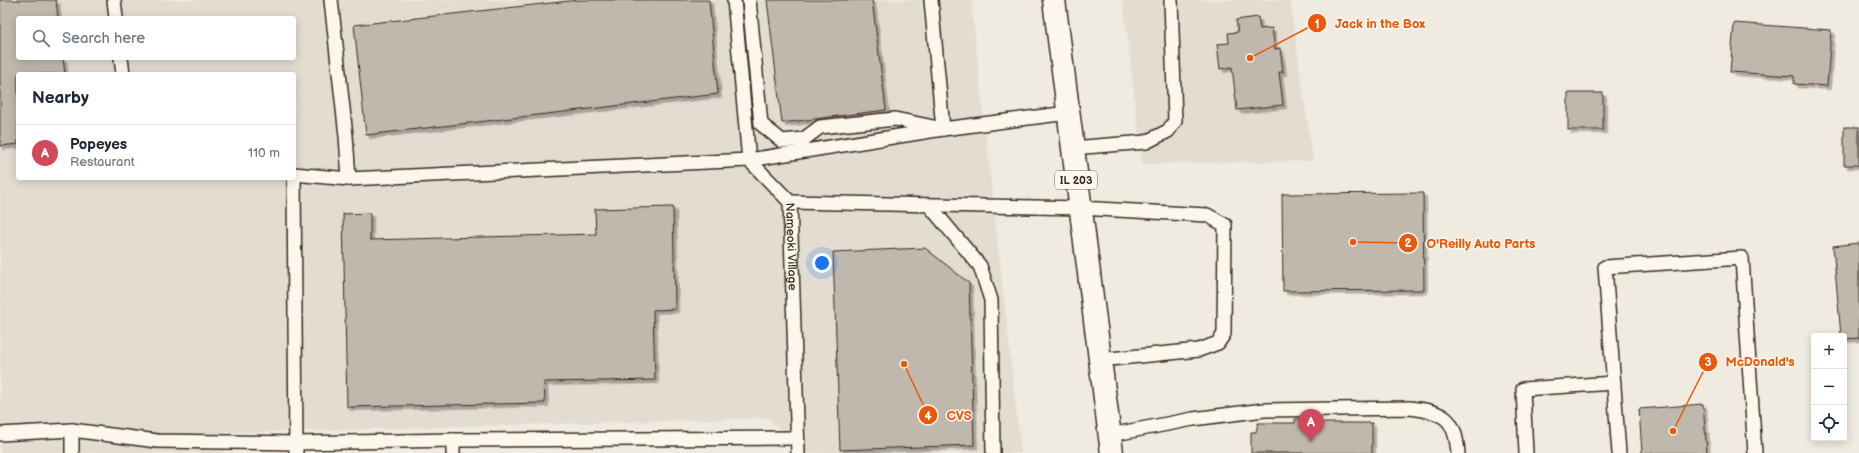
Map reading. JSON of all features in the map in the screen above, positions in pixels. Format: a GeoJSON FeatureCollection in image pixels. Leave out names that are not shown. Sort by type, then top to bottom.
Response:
{"type":"FeatureCollection","features":[{"type":"Feature","properties":{"kind":"main road","name":"IL 203"},"geometry":{"type":"LineString","coordinates":[[1054,0],[1111,444]]}},
{"type":"Feature","properties":{"kind":"lane"},"geometry":{"type":"LineString","coordinates":[[114,0],[116,16]]}},
{"type":"Feature","properties":{"kind":"lane"},"geometry":{"type":"LineString","coordinates":[[331,0],[346,136],[349,179]]}},
{"type":"Feature","properties":{"kind":"lane"},"geometry":{"type":"LineString","coordinates":[[734,0],[749,160]]}},
{"type":"Feature","properties":{"kind":"lane"},"geometry":{"type":"LineString","coordinates":[[748,0],[761,124],[782,141],[804,139],[820,127],[895,119],[943,129]]}},
{"type":"Feature","properties":{"kind":"lane"},"geometry":{"type":"LineString","coordinates":[[931,0],[943,129]]}},
{"type":"Feature","properties":{"kind":"lane"},"geometry":{"type":"LineString","coordinates":[[1072,148],[1146,142],[1168,132],[1175,121],[1171,0]]}},
{"type":"Feature","properties":{"kind":"lane"},"geometry":{"type":"LineString","coordinates":[[121,60],[123,72]]}},
{"type":"Feature","properties":{"kind":"lane"},"geometry":{"type":"LineString","coordinates":[[296,174],[349,179],[749,160],[943,129],[1068,113]]}},
{"type":"Feature","properties":{"kind":"lane","name":"Nameoki Village"},"geometry":{"type":"LineString","coordinates":[[749,160],[790,202],[798,453]]}},
{"type":"Feature","properties":{"kind":"lane"},"geometry":{"type":"LineString","coordinates":[[294,180],[296,448]]}},
{"type":"Feature","properties":{"kind":"lane"},"geometry":{"type":"LineString","coordinates":[[790,202],[1080,208],[1207,215],[1225,225],[1224,334],[1218,343],[1199,350],[1100,360]]}},
{"type":"Feature","properties":{"kind":"lane"},"geometry":{"type":"LineString","coordinates":[[929,205],[980,266],[991,300],[993,453]]}},
{"type":"Feature","properties":{"kind":"lane"},"geometry":{"type":"LineString","coordinates":[[1619,453],[1605,267],[1742,258],[1755,453]]}},
{"type":"Feature","properties":{"kind":"lane"},"geometry":{"type":"LineString","coordinates":[[1526,453],[1523,389],[1614,383]]}},
{"type":"Feature","properties":{"kind":"lane"},"geometry":{"type":"LineString","coordinates":[[1111,444],[1193,419],[1264,410],[1410,408],[1432,410],[1445,417],[1453,428],[1458,453]]}},
{"type":"Feature","properties":{"kind":"lane"},"geometry":{"type":"LineString","coordinates":[[72,430],[72,453]]}},
{"type":"Feature","properties":{"kind":"lane"},"geometry":{"type":"LineString","coordinates":[[0,434],[72,430],[157,442],[296,448],[453,447],[797,438]]}},
{"type":"Feature","properties":{"kind":"shaded area"},"geometry":{"type":"Polygon","coordinates":[[[0,0],[971,0],[1021,453],[804,453],[768,418],[225,433],[225,453],[0,453],[0,0]]]}},
{"type":"Feature","properties":{"kind":"shaded area"},"geometry":{"type":"Polygon","coordinates":[[[1123,0],[1290,0],[1313,161],[1142,164],[1123,0]]]}},
{"type":"Feature","properties":{"kind":"building"},"geometry":{"type":"Polygon","coordinates":[[[0,0],[56,0],[58,16],[16,16],[16,60],[63,60],[65,72],[16,72],[16,144],[0,146],[0,0]]]}},
{"type":"Feature","properties":{"kind":"building"},"geometry":{"type":"Polygon","coordinates":[[[578,0],[709,0],[718,94],[366,135],[354,25],[578,0]]]}},
{"type":"Feature","properties":{"kind":"building"},"geometry":{"type":"Polygon","coordinates":[[[767,0],[872,0],[886,110],[782,123],[767,0]]]}},
{"type":"Feature","properties":{"kind":"building"},"geometry":{"type":"Polygon","coordinates":[[[1258,17],[1260,29],[1272,28],[1275,49],[1280,48],[1283,72],[1279,72],[1283,105],[1237,110],[1232,67],[1220,69],[1217,44],[1229,43],[1228,33],[1238,32],[1236,20],[1258,17]]]}},
{"type":"Feature","properties":{"kind":"building"},"geometry":{"type":"Polygon","coordinates":[[[1734,23],[1831,30],[1827,86],[1794,84],[1794,76],[1730,72],[1734,23]]]}},
{"type":"Feature","properties":{"kind":"building"},"geometry":{"type":"Polygon","coordinates":[[[1568,93],[1603,93],[1603,130],[1568,130],[1568,93]]]}},
{"type":"Feature","properties":{"kind":"building"},"geometry":{"type":"Polygon","coordinates":[[[1844,127],[1859,127],[1859,165],[1844,165],[1844,127]]]}},
{"type":"Feature","properties":{"kind":"building"},"geometry":{"type":"Polygon","coordinates":[[[1423,193],[1424,290],[1283,291],[1282,194],[1423,193]]]}},
{"type":"Feature","properties":{"kind":"building"},"geometry":{"type":"Polygon","coordinates":[[[673,207],[675,309],[653,310],[655,380],[544,382],[545,403],[347,407],[343,214],[370,213],[370,240],[596,234],[595,209],[673,207]]]}},
{"type":"Feature","properties":{"kind":"building"},"geometry":{"type":"Polygon","coordinates":[[[1859,243],[1859,338],[1847,339],[1847,333],[1841,333],[1833,246],[1859,243]]]}},
{"type":"Feature","properties":{"kind":"building"},"geometry":{"type":"Polygon","coordinates":[[[925,248],[969,283],[974,445],[840,450],[833,252],[925,248]]]}},
{"type":"Feature","properties":{"kind":"building"},"geometry":{"type":"Polygon","coordinates":[[[1703,404],[1707,453],[1642,453],[1639,409],[1703,404]]]}},
{"type":"Feature","properties":{"kind":"building"},"geometry":{"type":"Polygon","coordinates":[[[1295,419],[1316,419],[1316,423],[1372,423],[1372,453],[1251,453],[1251,432],[1256,432],[1258,423],[1295,423],[1295,419]]]}},
{"type":"Feature","properties":{"kind":"place","name":"Jack in the Box"},"geometry":{"type":"Point","coordinates":[1250,58]}},
{"type":"Feature","properties":{"kind":"place","name":"O'Reilly Auto Parts"},"geometry":{"type":"Point","coordinates":[1353,242]}},
{"type":"Feature","properties":{"kind":"place","name":"CVS"},"geometry":{"type":"Point","coordinates":[904,364]}},
{"type":"Feature","properties":{"kind":"place","name":"McDonald's"},"geometry":{"type":"Point","coordinates":[1673,431]}},
{"type":"Feature","properties":{"kind":"place","name":"Popeyes"},"geometry":{"type":"Point","coordinates":[1311,442]}}]}
